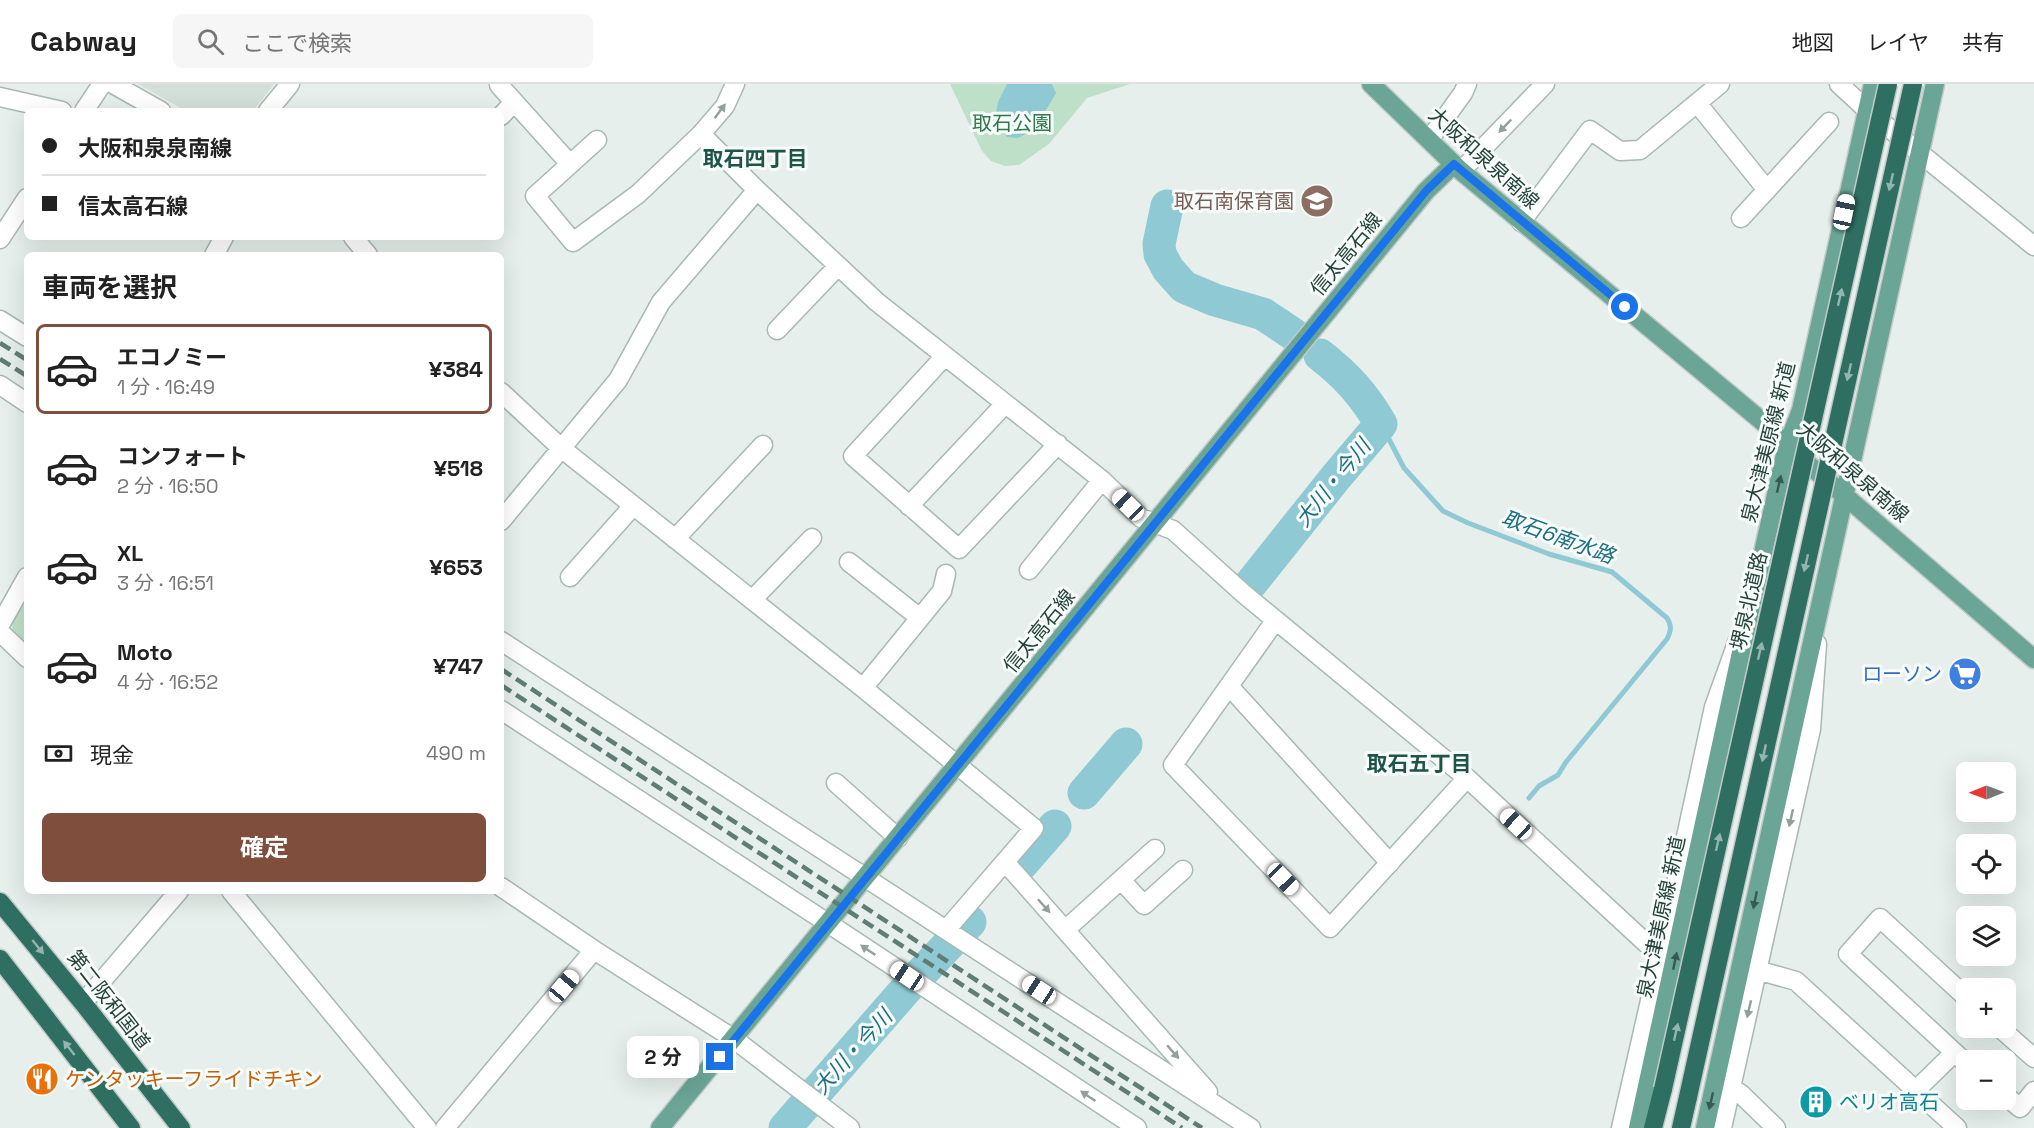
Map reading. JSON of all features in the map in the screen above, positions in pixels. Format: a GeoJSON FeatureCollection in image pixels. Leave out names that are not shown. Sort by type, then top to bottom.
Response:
{"type":"FeatureCollection","features":[{"type":"Feature","properties":{"kind":"highway","name":"堺泉北道路"},"geometry":{"type":"LineString","coordinates":[[1653,1128],[1888,84]]}},
{"type":"Feature","properties":{"kind":"highway"},"geometry":{"type":"LineString","coordinates":[[1682,1128],[1913,84]]}},
{"type":"Feature","properties":{"kind":"highway","name":"第二阪和国道"},"geometry":{"type":"LineString","coordinates":[[0,902],[181,1128]]}},
{"type":"Feature","properties":{"kind":"highway"},"geometry":{"type":"LineString","coordinates":[[0,959],[131,1128]]}},
{"type":"Feature","properties":{"kind":"main road","name":"大阪和泉泉南線"},"geometry":{"type":"LineString","coordinates":[[1371,84],[1457,168],[1763,422],[2034,659]]}},
{"type":"Feature","properties":{"kind":"main road","name":"泉大津美原線 新道"},"geometry":{"type":"LineString","coordinates":[[1638,1128],[1753,597],[1788,446],[1801,410],[1873,84]]}},
{"type":"Feature","properties":{"kind":"main road"},"geometry":{"type":"LineString","coordinates":[[1705,1128],[1935,84]]}},
{"type":"Feature","properties":{"kind":"main road","name":"信太高石線"},"geometry":{"type":"LineString","coordinates":[[660,1128],[867,878],[1426,191],[1457,168]]}},
{"type":"Feature","properties":{"kind":"street"},"geometry":{"type":"LineString","coordinates":[[86,108],[102,84]]}},
{"type":"Feature","properties":{"kind":"street"},"geometry":{"type":"LineString","coordinates":[[113,84],[156,108]]}},
{"type":"Feature","properties":{"kind":"street"},"geometry":{"type":"LineString","coordinates":[[270,108],[290,84]]}},
{"type":"Feature","properties":{"kind":"street"},"geometry":{"type":"LineString","coordinates":[[597,140],[535,196],[573,242],[638,194],[701,135],[724,106],[735,84]]}},
{"type":"Feature","properties":{"kind":"street"},"geometry":{"type":"LineString","coordinates":[[1429,140],[1467,84]]}},
{"type":"Feature","properties":{"kind":"street"},"geometry":{"type":"LineString","coordinates":[[1457,168],[1545,84]]}},
{"type":"Feature","properties":{"kind":"street"},"geometry":{"type":"LineString","coordinates":[[1521,222],[1590,130],[1620,151],[1641,150],[1720,84]]}},
{"type":"Feature","properties":{"kind":"street"},"geometry":{"type":"LineString","coordinates":[[1839,84],[1867,110],[2034,246]]}},
{"type":"Feature","properties":{"kind":"street"},"geometry":{"type":"LineString","coordinates":[[500,85],[570,164]]}},
{"type":"Feature","properties":{"kind":"street"},"geometry":{"type":"LineString","coordinates":[[0,97],[49,108]]}},
{"type":"Feature","properties":{"kind":"street"},"geometry":{"type":"LineString","coordinates":[[504,113],[514,102]]}},
{"type":"Feature","properties":{"kind":"street"},"geometry":{"type":"LineString","coordinates":[[1697,103],[1767,190]]}},
{"type":"Feature","properties":{"kind":"street"},"geometry":{"type":"LineString","coordinates":[[1741,218],[1829,122]]}},
{"type":"Feature","properties":{"kind":"street"},"geometry":{"type":"LineString","coordinates":[[701,135],[877,302],[1058,444],[1102,480],[1141,518],[1173,530],[1275,621],[1467,778],[1647,944],[1662,948]]}},
{"type":"Feature","properties":{"kind":"street"},"geometry":{"type":"LineString","coordinates":[[504,517],[618,380],[661,302],[757,190]]}},
{"type":"Feature","properties":{"kind":"street"},"geometry":{"type":"LineString","coordinates":[[2,233],[24,202]]}},
{"type":"Feature","properties":{"kind":"street"},"geometry":{"type":"LineString","coordinates":[[777,330],[838,266]]}},
{"type":"Feature","properties":{"kind":"street"},"geometry":{"type":"LineString","coordinates":[[0,320],[24,335]]}},
{"type":"Feature","properties":{"kind":"street"},"geometry":{"type":"LineString","coordinates":[[945,356],[853,456],[959,549],[1058,444]]}},
{"type":"Feature","properties":{"kind":"street"},"geometry":{"type":"LineString","coordinates":[[0,385],[24,401]]}},
{"type":"Feature","properties":{"kind":"street"},"geometry":{"type":"LineString","coordinates":[[504,395],[561,448],[864,688],[1034,828],[946,930]]}},
{"type":"Feature","properties":{"kind":"street"},"geometry":{"type":"LineString","coordinates":[[909,506],[1005,404]]}},
{"type":"Feature","properties":{"kind":"street"},"geometry":{"type":"LineString","coordinates":[[675,538],[763,445]]}},
{"type":"Feature","properties":{"kind":"street"},"geometry":{"type":"LineString","coordinates":[[1029,570],[1102,480]]}},
{"type":"Feature","properties":{"kind":"street"},"geometry":{"type":"LineString","coordinates":[[570,577],[633,506]]}},
{"type":"Feature","properties":{"kind":"street"},"geometry":{"type":"LineString","coordinates":[[752,600],[812,538]]}},
{"type":"Feature","properties":{"kind":"street"},"geometry":{"type":"LineString","coordinates":[[849,562],[920,618]]}},
{"type":"Feature","properties":{"kind":"street"},"geometry":{"type":"LineString","coordinates":[[864,688],[942,591],[946,574]]}},
{"type":"Feature","properties":{"kind":"street"},"geometry":{"type":"LineString","coordinates":[[0,625],[24,582]]}},
{"type":"Feature","properties":{"kind":"street"},"geometry":{"type":"LineString","coordinates":[[1722,1128],[1811,729],[1821,594]]}},
{"type":"Feature","properties":{"kind":"street"},"geometry":{"type":"LineString","coordinates":[[1621,1128],[1714,707],[1753,597]]}},
{"type":"Feature","properties":{"kind":"street"},"geometry":{"type":"LineString","coordinates":[[1275,621],[1173,765],[1330,928],[1467,778]]}},
{"type":"Feature","properties":{"kind":"street"},"geometry":{"type":"LineString","coordinates":[[0,632],[24,655]]}},
{"type":"Feature","properties":{"kind":"street"},"geometry":{"type":"LineString","coordinates":[[504,643],[1251,1128]]}},
{"type":"Feature","properties":{"kind":"street"},"geometry":{"type":"LineString","coordinates":[[1229,686],[1390,863]]}},
{"type":"Feature","properties":{"kind":"street"},"geometry":{"type":"LineString","coordinates":[[504,712],[915,981],[1111,1121],[1137,1128]]}},
{"type":"Feature","properties":{"kind":"street"},"geometry":{"type":"LineString","coordinates":[[836,783],[898,838]]}},
{"type":"Feature","properties":{"kind":"street"},"geometry":{"type":"LineString","coordinates":[[1065,930],[1155,849]]}},
{"type":"Feature","properties":{"kind":"street"},"geometry":{"type":"LineString","coordinates":[[1005,862],[1223,1109]]}},
{"type":"Feature","properties":{"kind":"street"},"geometry":{"type":"LineString","coordinates":[[1121,880],[1144,905],[1183,870]]}},
{"type":"Feature","properties":{"kind":"street"},"geometry":{"type":"LineString","coordinates":[[504,889],[594,950],[734,1039],[850,1128]]}},
{"type":"Feature","properties":{"kind":"street"},"geometry":{"type":"LineString","coordinates":[[83,1003],[175,894]]}},
{"type":"Feature","properties":{"kind":"street"},"geometry":{"type":"LineString","coordinates":[[233,894],[428,1128]]}},
{"type":"Feature","properties":{"kind":"street"},"geometry":{"type":"LineString","coordinates":[[1956,988],[1880,918],[1848,954],[1956,1054]]}},
{"type":"Feature","properties":{"kind":"street"},"geometry":{"type":"LineString","coordinates":[[445,1128],[594,950]]}},
{"type":"Feature","properties":{"kind":"street"},"geometry":{"type":"LineString","coordinates":[[1757,970],[1796,981],[1958,1128]]}},
{"type":"Feature","properties":{"kind":"street"},"geometry":{"type":"LineString","coordinates":[[2011,1038],[2034,1058]]}},
{"type":"Feature","properties":{"kind":"street"},"geometry":{"type":"LineString","coordinates":[[1916,1090],[1956,1061]]}},
{"type":"Feature","properties":{"kind":"street"},"geometry":{"type":"LineString","coordinates":[[1731,1087],[1776,1128]]}},
{"type":"Feature","properties":{"kind":"street"},"geometry":{"type":"LineString","coordinates":[[2016,1105],[2020,1108],[2034,1091]]}},
{"type":"Feature","properties":{"kind":"shaded area"},"geometry":{"type":"Polygon","coordinates":[[[138,84],[274,84],[255,108],[181,108],[138,84]]]}},
{"type":"Feature","properties":{"kind":"green space","name":"取石公園"},"geometry":{"type":"Polygon","coordinates":[[[950,84],[1130,84],[1087,98],[1049,144],[1019,165],[1005,166],[991,161],[982,151],[950,84]]]}},
{"type":"Feature","properties":{"kind":"green space"},"geometry":{"type":"Polygon","coordinates":[[[24,602],[24,642],[12,632],[13,620],[24,602]]]}},
{"type":"Feature","properties":{"kind":"water"},"geometry":{"type":"Polygon","coordinates":[[[1007,84],[1052,84],[1056,93],[1034,126],[1023,136],[1017,138],[1007,137],[995,118],[998,102],[1007,84]]]}},
{"type":"Feature","properties":{"kind":"waterway","name":"大川・今川"},"geometry":{"type":"LineString","coordinates":[[1167,206],[1159,244],[1160,254],[1168,269],[1184,287],[1215,300],[1263,314],[1293,334]]}},
{"type":"Feature","properties":{"kind":"waterway","name":"大川・今川"},"geometry":{"type":"LineString","coordinates":[[1249,586],[1381,424],[1354,386],[1320,355]]}},
{"type":"Feature","properties":{"kind":"waterway","name":"取石6南水路"},"geometry":{"type":"LineString","coordinates":[[1381,424],[1404,468],[1443,511],[1549,554],[1612,572],[1667,618],[1670,624],[1667,639],[1566,762],[1558,775],[1539,786],[1529,798]]}},
{"type":"Feature","properties":{"kind":"waterway","name":"大川・今川"},"geometry":{"type":"LineString","coordinates":[[1084,793],[1126,744]]}},
{"type":"Feature","properties":{"kind":"waterway","name":"大川・今川"},"geometry":{"type":"LineString","coordinates":[[1019,867],[1055,826]]}},
{"type":"Feature","properties":{"kind":"waterway","name":"大川・今川"},"geometry":{"type":"LineString","coordinates":[[785,1128],[907,988],[970,922]]}},
{"type":"Feature","properties":{"kind":"railway"},"geometry":{"type":"LineString","coordinates":[[0,343],[24,358]]}},
{"type":"Feature","properties":{"kind":"railway"},"geometry":{"type":"LineString","coordinates":[[0,359],[24,374]]}},
{"type":"Feature","properties":{"kind":"railway"},"geometry":{"type":"LineString","coordinates":[[504,671],[1202,1128]]}},
{"type":"Feature","properties":{"kind":"railway"},"geometry":{"type":"LineString","coordinates":[[504,687],[1182,1128]]}},
{"type":"Feature","properties":{"kind":"place","name":"取石南保育園"},"geometry":{"type":"Point","coordinates":[1317,201]}},
{"type":"Feature","properties":{"kind":"place","name":"ローソン"},"geometry":{"type":"Point","coordinates":[1965,674]}},
{"type":"Feature","properties":{"kind":"place","name":"ケンタッキーフライドチキン"},"geometry":{"type":"Point","coordinates":[42,1079]}},
{"type":"Feature","properties":{"kind":"place","name":"ベリオ高石"},"geometry":{"type":"Point","coordinates":[1816,1102]}},
{"type":"Feature","properties":{"kind":"district","name":"取石四丁目"},"geometry":{"type":"Point","coordinates":[755,159]}},
{"type":"Feature","properties":{"kind":"district","name":"取石五丁目"},"geometry":{"type":"Point","coordinates":[1419,764]}},
{"type":"Feature","properties":{"kind":"route"},"geometry":{"type":"LineString","coordinates":[[720,1057],[1426,191],[1454,164],[1625,307]]}}]}
